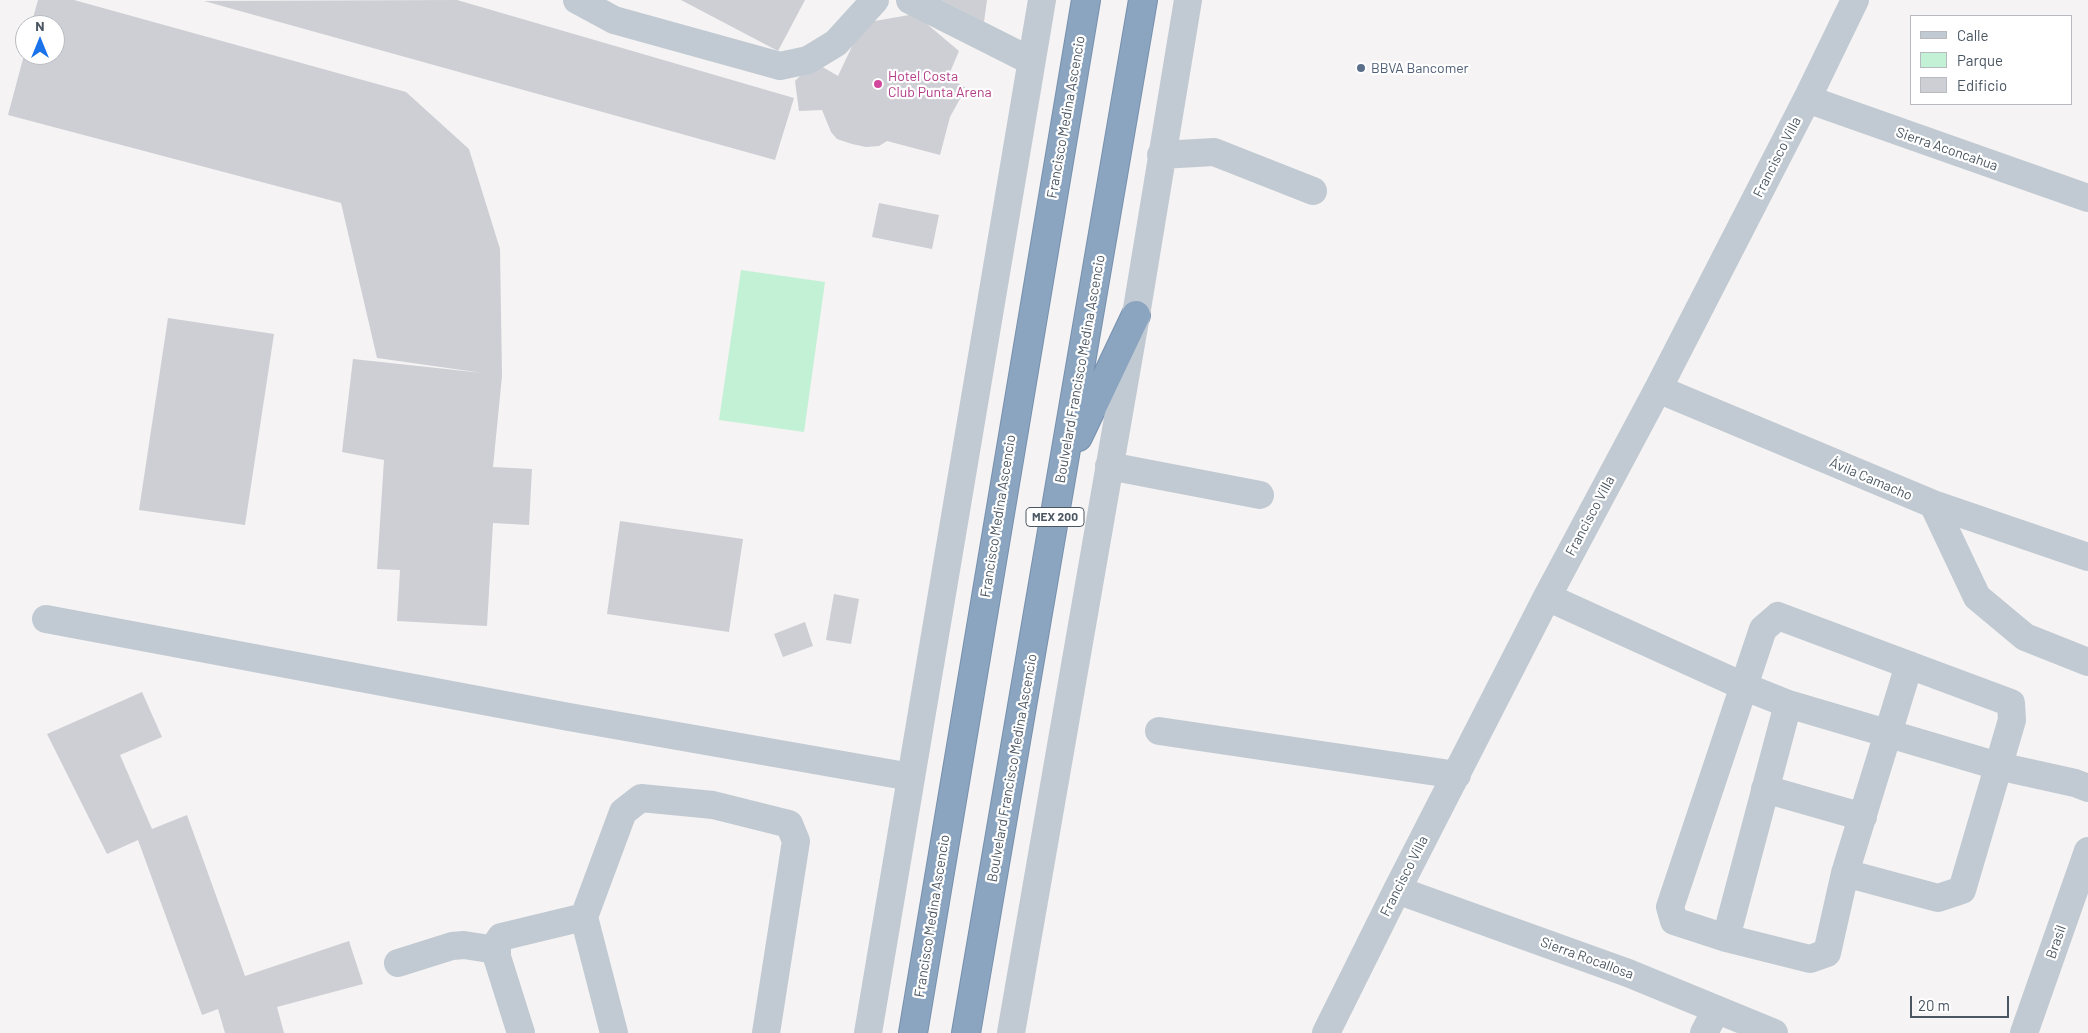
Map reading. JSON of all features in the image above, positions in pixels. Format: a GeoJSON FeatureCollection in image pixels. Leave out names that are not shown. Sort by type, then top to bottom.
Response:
{"type":"FeatureCollection","features":[{"type":"Feature","properties":{"kind":"highway","name":"Francisco Medina Ascencio"},"geometry":{"type":"LineString","coordinates":[[913,1033],[1086,0]]}},
{"type":"Feature","properties":{"kind":"highway","name":"Boulvelard Francisco Medina Ascencio"},"geometry":{"type":"LineString","coordinates":[[966,1033],[1143,0]]}},
{"type":"Feature","properties":{"kind":"highway"},"geometry":{"type":"LineString","coordinates":[[1063,470],[1136,315]]}},
{"type":"Feature","properties":{"kind":"street"},"geometry":{"type":"LineString","coordinates":[[576,0],[614,20],[780,66],[808,60],[836,43],[875,0]]}},
{"type":"Feature","properties":{"kind":"street"},"geometry":{"type":"LineString","coordinates":[[910,0],[1031,61]]}},
{"type":"Feature","properties":{"kind":"street"},"geometry":{"type":"LineString","coordinates":[[868,1033],[1042,0]]}},
{"type":"Feature","properties":{"kind":"street"},"geometry":{"type":"LineString","coordinates":[[1011,1033],[1136,315],[1188,0]]}},
{"type":"Feature","properties":{"kind":"street","name":"Francisco Villa"},"geometry":{"type":"LineString","coordinates":[[1326,1033],[1547,597],[1658,389],[1807,99],[1854,0]]}},
{"type":"Feature","properties":{"kind":"street","name":"Sierra Aconcahua"},"geometry":{"type":"LineString","coordinates":[[1807,99],[2088,198]]}},
{"type":"Feature","properties":{"kind":"street"},"geometry":{"type":"LineString","coordinates":[[1161,156],[1214,152],[1313,192]]}},
{"type":"Feature","properties":{"kind":"street","name":"Ávila Camacho"},"geometry":{"type":"LineString","coordinates":[[1658,389],[1932,504],[2088,558]]}},
{"type":"Feature","properties":{"kind":"street"},"geometry":{"type":"LineString","coordinates":[[1109,466],[1260,495]]}},
{"type":"Feature","properties":{"kind":"street"},"geometry":{"type":"LineString","coordinates":[[1932,504],[1977,597],[2025,637],[2088,662]]}},
{"type":"Feature","properties":{"kind":"street"},"geometry":{"type":"LineString","coordinates":[[1547,597],[1743,686],[1788,704],[1998,766],[2075,783],[2088,788]]}},
{"type":"Feature","properties":{"kind":"street"},"geometry":{"type":"LineString","coordinates":[[1845,873],[1938,898],[1962,890],[2012,720],[2011,703],[1778,616],[1763,629],[1670,907],[1674,921],[1726,938],[1810,960],[1827,953],[1845,873],[1909,665]]}},
{"type":"Feature","properties":{"kind":"street"},"geometry":{"type":"LineString","coordinates":[[46,619],[569,718],[911,777]]}},
{"type":"Feature","properties":{"kind":"street"},"geometry":{"type":"LineString","coordinates":[[1726,938],[1788,704]]}},
{"type":"Feature","properties":{"kind":"street"},"geometry":{"type":"LineString","coordinates":[[1159,731],[1457,775]]}},
{"type":"Feature","properties":{"kind":"street"},"geometry":{"type":"LineString","coordinates":[[1765,789],[1863,817]]}},
{"type":"Feature","properties":{"kind":"street"},"geometry":{"type":"LineString","coordinates":[[614,1033],[584,917],[623,812],[641,798],[713,805],[789,824],[796,841],[766,1033]]}},
{"type":"Feature","properties":{"kind":"street","name":"Brasil"},"geometry":{"type":"LineString","coordinates":[[2024,1033],[2086,860]]}},
{"type":"Feature","properties":{"kind":"street","name":"Sierra Rocallosa"},"geometry":{"type":"LineString","coordinates":[[1397,890],[1628,973],[1710,1022],[1774,1033]]}},
{"type":"Feature","properties":{"kind":"street"},"geometry":{"type":"LineString","coordinates":[[521,1033],[496,950],[497,943],[501,937],[584,917]]}},
{"type":"Feature","properties":{"kind":"street"},"geometry":{"type":"LineString","coordinates":[[398,963],[452,946],[464,945],[496,950]]}},
{"type":"Feature","properties":{"kind":"green space"},"geometry":{"type":"Polygon","coordinates":[[[741,270],[825,282],[804,432],[719,420],[741,270]]]}},
{"type":"Feature","properties":{"kind":"building"},"geometry":{"type":"Polygon","coordinates":[[[38,0],[74,0],[406,92],[469,149],[500,249],[502,376],[493,467],[532,469],[529,525],[493,523],[487,626],[397,621],[400,570],[377,569],[384,460],[342,452],[353,359],[483,373],[377,358],[341,203],[8,115],[21,65],[65,65],[65,15],[34,15],[38,0]]]}},
{"type":"Feature","properties":{"kind":"building"},"geometry":{"type":"Polygon","coordinates":[[[457,0],[794,98],[775,160],[204,1],[457,0]]]}},
{"type":"Feature","properties":{"kind":"building"},"geometry":{"type":"Polygon","coordinates":[[[681,0],[805,0],[778,51],[681,0]]]}},
{"type":"Feature","properties":{"kind":"building"},"geometry":{"type":"Polygon","coordinates":[[[941,0],[987,0],[984,22],[941,0]]]}},
{"type":"Feature","properties":{"kind":"building","name":"Hotel Costa Club Punta Arena"},"geometry":{"type":"Polygon","coordinates":[[[915,14],[959,51],[948,77],[966,88],[950,117],[940,155],[887,141],[879,146],[866,147],[852,144],[837,139],[831,132],[822,110],[799,111],[795,81],[814,62],[838,76],[863,23],[915,14]]]}},
{"type":"Feature","properties":{"kind":"building"},"geometry":{"type":"Polygon","coordinates":[[[879,203],[939,215],[932,249],[872,237],[879,203]]]}},
{"type":"Feature","properties":{"kind":"building"},"geometry":{"type":"Polygon","coordinates":[[[168,318],[274,334],[245,525],[139,510],[168,318]]]}},
{"type":"Feature","properties":{"kind":"building"},"geometry":{"type":"Polygon","coordinates":[[[620,521],[743,539],[729,632],[607,614],[620,521]]]}},
{"type":"Feature","properties":{"kind":"building"},"geometry":{"type":"Polygon","coordinates":[[[834,594],[859,599],[851,644],[826,640],[834,594]]]}},
{"type":"Feature","properties":{"kind":"building"},"geometry":{"type":"Polygon","coordinates":[[[805,622],[813,646],[783,657],[774,634],[805,622]]]}},
{"type":"Feature","properties":{"kind":"building"},"geometry":{"type":"Polygon","coordinates":[[[142,692],[162,737],[120,755],[152,829],[187,815],[245,976],[349,941],[363,984],[277,1007],[284,1033],[225,1033],[218,1009],[202,1015],[138,840],[107,854],[47,734],[142,692]]]}},
{"type":"Feature","properties":{"kind":"place","name":"BBVA Bancomer"},"geometry":{"type":"Point","coordinates":[1361,68]}},
{"type":"Feature","properties":{"kind":"place","name":"Hotel Costa Club Punta Arena"},"geometry":{"type":"Point","coordinates":[878,84]}}]}
